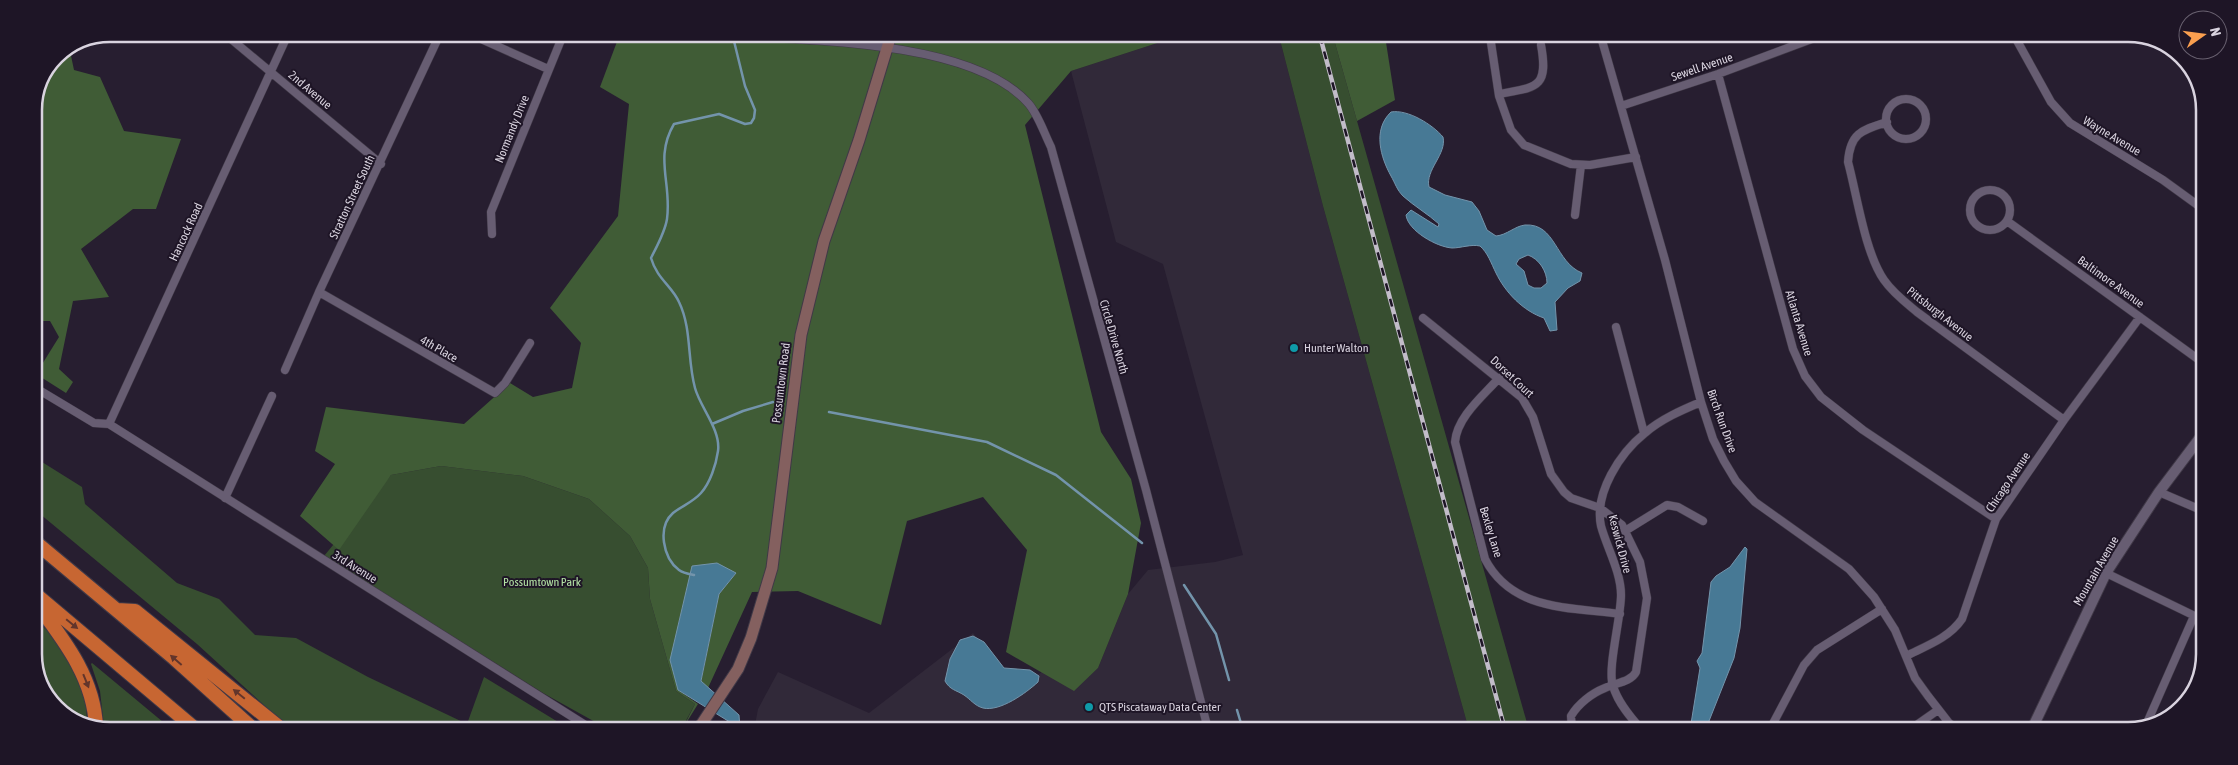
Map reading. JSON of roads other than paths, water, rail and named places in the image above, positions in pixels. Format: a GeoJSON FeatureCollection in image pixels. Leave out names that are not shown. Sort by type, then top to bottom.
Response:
{"type":"FeatureCollection","features":[{"type":"Feature","properties":{"kind":"highway"},"geometry":{"type":"LineString","coordinates":[[43,547],[174,658],[245,722]]}},
{"type":"Feature","properties":{"kind":"highway"},"geometry":{"type":"LineString","coordinates":[[43,601],[186,722]]}},
{"type":"Feature","properties":{"kind":"highway"},"geometry":{"type":"LineString","coordinates":[[117,610],[135,611],[273,722]]}},
{"type":"Feature","properties":{"kind":"highway"},"geometry":{"type":"LineString","coordinates":[[43,612],[63,639],[86,679],[92,696],[95,720]]}},
{"type":"Feature","properties":{"kind":"main road","name":"Possumtown Road"},"geometry":{"type":"LineString","coordinates":[[704,722],[738,669],[751,638],[772,568],[801,334],[824,241],[859,140],[889,42]]}},
{"type":"Feature","properties":{"kind":"street","name":"2nd Avenue"},"geometry":{"type":"LineString","coordinates":[[235,42],[381,164]]}},
{"type":"Feature","properties":{"kind":"street","name":"Hancock Road"},"geometry":{"type":"LineString","coordinates":[[109,424],[284,42]]}},
{"type":"Feature","properties":{"kind":"street","name":"Stratton Street South"},"geometry":{"type":"LineString","coordinates":[[285,370],[319,292],[381,164],[436,42]]}},
{"type":"Feature","properties":{"kind":"street"},"geometry":{"type":"LineString","coordinates":[[487,42],[548,70]]}},
{"type":"Feature","properties":{"kind":"street","name":"Normandy Drive"},"geometry":{"type":"LineString","coordinates":[[492,234],[491,212],[560,42]]}},
{"type":"Feature","properties":{"kind":"street","name":"Circle Drive North"},"geometry":{"type":"LineString","coordinates":[[892,42],[973,68],[1004,83],[1029,104],[1051,147],[1146,490],[1206,722]]}},
{"type":"Feature","properties":{"kind":"street"},"geometry":{"type":"LineString","coordinates":[[1491,42],[1499,94],[1511,130],[1524,145],[1571,164],[1590,166],[1636,157]]}},
{"type":"Feature","properties":{"kind":"street","name":"Birch Run Drive"},"geometry":{"type":"LineString","coordinates":[[1603,42],[1666,260],[1701,402],[1714,438],[1736,481],[1755,502],[1849,569],[1874,597],[1895,630],[1915,678],[1938,710],[1951,722]]}},
{"type":"Feature","properties":{"kind":"street","name":"Sewell Avenue"},"geometry":{"type":"LineString","coordinates":[[1622,106],[1718,74],[1804,42]]}},
{"type":"Feature","properties":{"kind":"street","name":"Wayne Avenue"},"geometry":{"type":"LineString","coordinates":[[2017,42],[2051,102],[2070,123],[2163,180],[2195,203]]}},
{"type":"Feature","properties":{"kind":"street"},"geometry":{"type":"LineString","coordinates":[[1499,94],[1529,88],[1538,84],[1542,78],[1545,65],[1541,45]]}},
{"type":"Feature","properties":{"kind":"street","name":"Atlanta Avenue"},"geometry":{"type":"LineString","coordinates":[[1718,74],[1793,349],[1805,376],[1821,397],[1863,430],[1996,519]]}},
{"type":"Feature","properties":{"kind":"street"},"geometry":{"type":"LineString","coordinates":[[1902,100],[1914,101],[1924,109],[1926,121],[1922,132],[1917,136],[1905,139],[1894,135],[1887,122],[1888,112],[1891,107],[1902,100]]}},
{"type":"Feature","properties":{"kind":"street","name":"Pittsburgh Avenue"},"geometry":{"type":"LineString","coordinates":[[1887,122],[1865,129],[1856,136],[1849,147],[1848,162],[1871,252],[1883,279],[1894,292],[1917,312],[2064,420]]}},
{"type":"Feature","properties":{"kind":"street"},"geometry":{"type":"LineString","coordinates":[[1575,216],[1581,165]]}},
{"type":"Feature","properties":{"kind":"street"},"geometry":{"type":"LineString","coordinates":[[1983,191],[2001,193],[2009,203],[2010,209],[2007,221],[1995,230],[1979,227],[1971,217],[1973,199],[1983,191]]}},
{"type":"Feature","properties":{"kind":"street","name":"Baltimore Avenue"},"geometry":{"type":"LineString","coordinates":[[2007,221],[2195,357]]}},
{"type":"Feature","properties":{"kind":"street","name":"4th Place"},"geometry":{"type":"LineString","coordinates":[[319,292],[495,392],[505,383],[530,343]]}},
{"type":"Feature","properties":{"kind":"street","name":"Chicago Avenue"},"geometry":{"type":"LineString","coordinates":[[1906,656],[1956,629],[1962,619],[1996,519],[2064,420],[2140,317]]}},
{"type":"Feature","properties":{"kind":"street","name":"Dorset Court"},"geometry":{"type":"LineString","coordinates":[[1423,318],[1499,378],[1528,406],[1551,474],[1557,484],[1571,498],[1600,508],[1622,525],[1640,562],[1647,598],[1636,672],[1631,678],[1612,685]]}},
{"type":"Feature","properties":{"kind":"street"},"geometry":{"type":"LineString","coordinates":[[1616,327],[1644,433]]}},
{"type":"Feature","properties":{"kind":"street","name":"Bexley Lane"},"geometry":{"type":"LineString","coordinates":[[1499,378],[1460,422],[1456,431],[1455,442],[1485,559],[1491,570],[1510,589],[1531,600],[1620,614]]}},
{"type":"Feature","properties":{"kind":"street"},"geometry":{"type":"LineString","coordinates":[[43,392],[94,423],[109,424]]}},
{"type":"Feature","properties":{"kind":"street"},"geometry":{"type":"LineString","coordinates":[[225,498],[272,396]]}},
{"type":"Feature","properties":{"kind":"street","name":"Keswick Drive"},"geometry":{"type":"LineString","coordinates":[[1612,685],[1612,666],[1621,594],[1619,579],[1601,524],[1600,508],[1612,473],[1626,452],[1644,433],[1682,410],[1701,402]]}},
{"type":"Feature","properties":{"kind":"street","name":"3rd Avenue"},"geometry":{"type":"LineString","coordinates":[[109,424],[580,722]]}},
{"type":"Feature","properties":{"kind":"street","name":"Mountain Avenue"},"geometry":{"type":"LineString","coordinates":[[2035,722],[2106,573],[2159,492],[2196,443]]}},
{"type":"Feature","properties":{"kind":"street"},"geometry":{"type":"LineString","coordinates":[[2159,492],[2196,508]]}},
{"type":"Feature","properties":{"kind":"street"},"geometry":{"type":"LineString","coordinates":[[1625,532],[1667,505],[1678,507],[1703,521]]}},
{"type":"Feature","properties":{"kind":"street"},"geometry":{"type":"LineString","coordinates":[[2106,573],[2196,617]]}},
{"type":"Feature","properties":{"kind":"street"},"geometry":{"type":"LineString","coordinates":[[1773,722],[1804,665],[1817,650],[1882,609]]}},
{"type":"Feature","properties":{"kind":"street"},"geometry":{"type":"LineString","coordinates":[[2149,719],[2196,620]]}},
{"type":"Feature","properties":{"kind":"street"},"geometry":{"type":"LineString","coordinates":[[1570,722],[1574,711],[1596,692],[1612,685],[1623,706],[1636,722]]}},
{"type":"Feature","properties":{"kind":"street"},"geometry":{"type":"LineString","coordinates":[[1921,722],[1938,710]]}},
{"type":"Feature","properties":{"kind":"water"},"geometry":{"type":"Polygon","coordinates":[[[1391,112],[1412,115],[1427,123],[1443,137],[1442,150],[1430,174],[1429,187],[1445,195],[1472,202],[1479,211],[1487,230],[1496,236],[1525,225],[1535,226],[1543,230],[1550,236],[1566,261],[1582,273],[1580,281],[1568,288],[1555,302],[1557,330],[1550,331],[1544,318],[1529,311],[1510,294],[1480,246],[1446,247],[1424,237],[1412,227],[1406,215],[1411,210],[1438,227],[1439,224],[1403,196],[1387,169],[1380,144],[1380,135],[1385,119],[1391,112]],[[1528,255],[1519,259],[1516,264],[1524,271],[1528,285],[1534,288],[1541,288],[1547,283],[1546,274],[1539,262],[1528,255]]]}},
{"type":"Feature","properties":{"kind":"water"},"geometry":{"type":"Polygon","coordinates":[[[1745,547],[1747,549],[1740,628],[1734,658],[1710,722],[1691,722],[1700,668],[1697,661],[1702,653],[1711,582],[1716,576],[1730,567],[1745,547]]]}},
{"type":"Feature","properties":{"kind":"water"},"geometry":{"type":"Polygon","coordinates":[[[717,563],[736,573],[719,594],[701,681],[739,715],[740,722],[730,722],[678,690],[670,660],[692,566],[717,563]]]}},
{"type":"Feature","properties":{"kind":"water"},"geometry":{"type":"Polygon","coordinates":[[[973,636],[984,642],[1004,668],[1030,670],[1039,676],[1038,682],[1012,701],[990,708],[978,706],[951,688],[945,681],[950,659],[960,640],[973,636]]]}},
{"type":"Feature","properties":{"kind":"waterway"},"geometry":{"type":"LineString","coordinates":[[694,575],[684,573],[673,565],[664,542],[665,526],[673,513],[695,499],[704,489],[714,468],[718,443],[713,427],[695,388],[688,333],[683,312],[676,296],[657,271],[651,258],[663,234],[667,219],[668,206],[664,160],[668,136],[674,124],[719,114],[745,124],[751,123],[754,118],[755,110],[745,86],[734,42]]}},
{"type":"Feature","properties":{"kind":"waterway"},"geometry":{"type":"LineString","coordinates":[[712,424],[743,411],[773,402]]}},
{"type":"Feature","properties":{"kind":"waterway"},"geometry":{"type":"LineString","coordinates":[[829,412],[987,442],[1056,475],[1142,543]]}},
{"type":"Feature","properties":{"kind":"waterway"},"geometry":{"type":"LineString","coordinates":[[1184,585],[1216,634],[1229,680]]}},
{"type":"Feature","properties":{"kind":"waterway"},"geometry":{"type":"LineString","coordinates":[[1237,710],[1241,722]]}},
{"type":"Feature","properties":{"kind":"railway"},"geometry":{"type":"LineString","coordinates":[[1322,42],[1503,722]]}},
{"type":"Feature","properties":{"kind":"place","name":"Hunter Walton"},"geometry":{"type":"Point","coordinates":[1294,348]}},
{"type":"Feature","properties":{"kind":"place","name":"QTS Piscataway Data Center"},"geometry":{"type":"Point","coordinates":[1089,707]}},
{"type":"Feature","properties":{"kind":"park label","name":"Possumtown Park"},"geometry":{"type":"Point","coordinates":[542,582]}}]}
